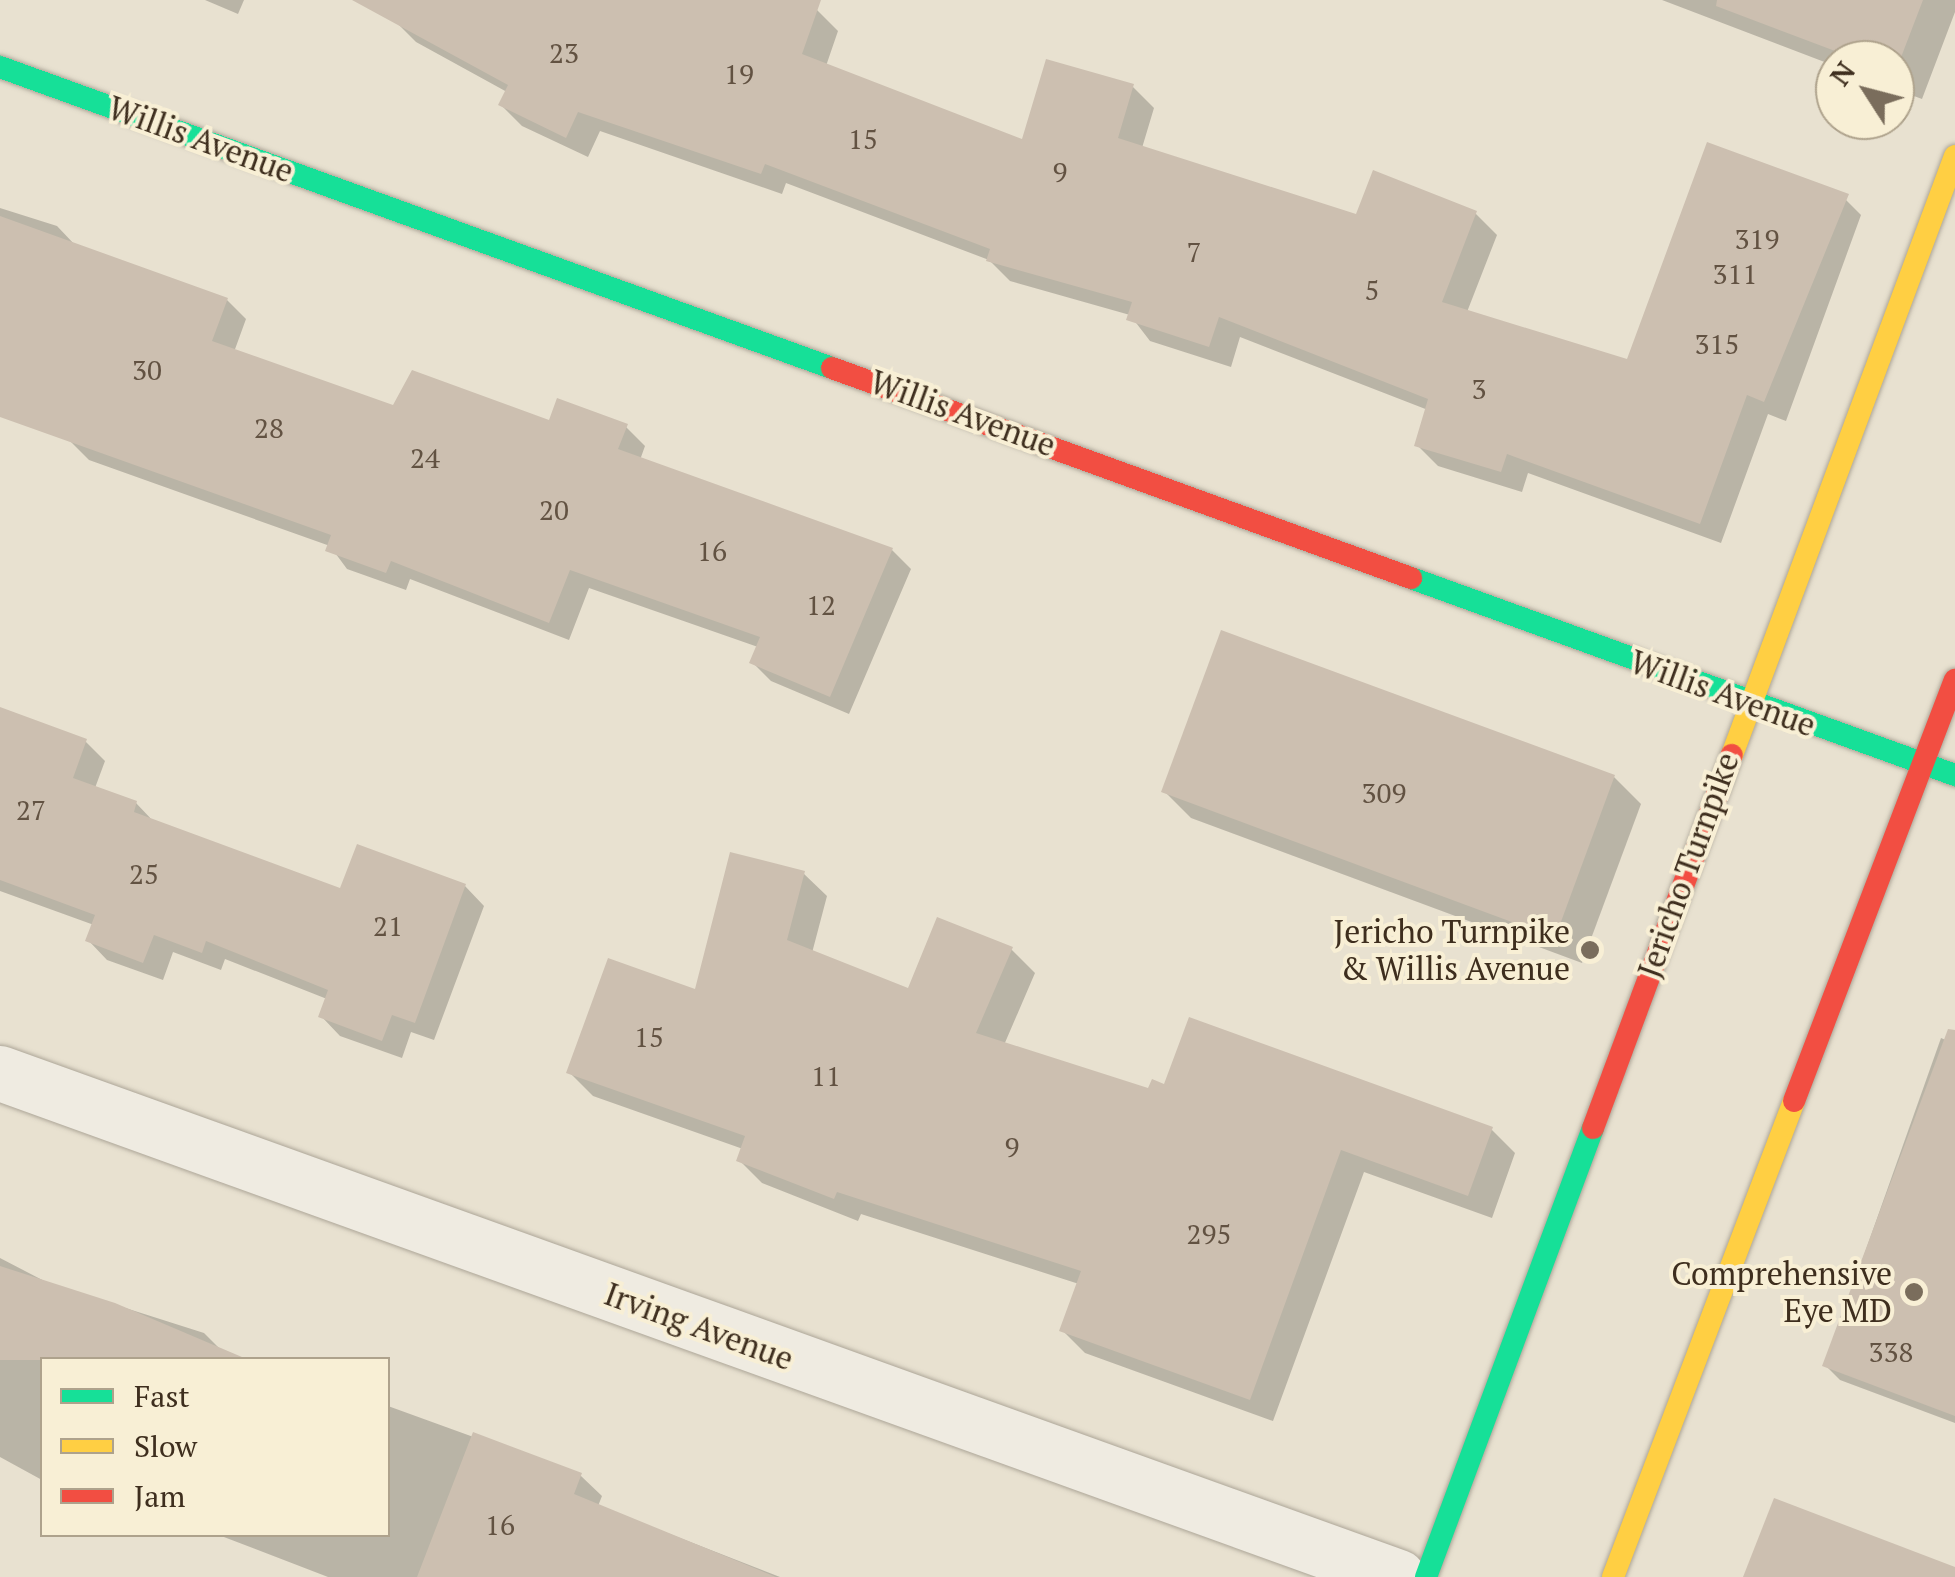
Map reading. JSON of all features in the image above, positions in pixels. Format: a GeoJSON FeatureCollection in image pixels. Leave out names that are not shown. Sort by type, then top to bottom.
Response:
{"type":"FeatureCollection","features":[{"type":"Feature","properties":{"kind":"main road","name":"Willis Avenue"},"geometry":{"type":"LineString","coordinates":[[0,67],[1126,471],[1747,704],[1955,775]]}},
{"type":"Feature","properties":{"kind":"main road","name":"Jericho Turnpike"},"geometry":{"type":"LineString","coordinates":[[1426,1577],[1747,704],[1955,156]]}},
{"type":"Feature","properties":{"kind":"main road"},"geometry":{"type":"LineString","coordinates":[[1613,1577],[1955,680]]}},
{"type":"Feature","properties":{"kind":"street","name":"Irving Avenue"},"geometry":{"type":"LineString","coordinates":[[0,1073],[1398,1577]]}},
{"type":"Feature","properties":{"kind":"building"},"geometry":{"type":"Polygon","coordinates":[[[352,0],[821,0],[802,54],[1022,139],[1046,59],[1134,84],[1118,138],[1356,214],[1373,170],[1477,211],[1442,302],[1627,359],[1707,142],[1849,194],[1764,402],[1747,395],[1700,524],[1507,454],[1501,472],[1414,446],[1428,399],[1219,317],[1209,347],[1126,320],[1132,302],[986,261],[990,249],[765,164],[761,174],[578,112],[566,138],[498,105],[508,85],[352,0]]]}},
{"type":"Feature","properties":{"kind":"building"},"geometry":{"type":"Polygon","coordinates":[[[1717,0],[1923,0],[1908,40],[1815,40],[1815,43],[1716,6],[1717,0]]]}},
{"type":"Feature","properties":{"kind":"building"},"geometry":{"type":"Polygon","coordinates":[[[0,216],[228,298],[212,341],[393,405],[412,370],[549,420],[557,398],[628,424],[618,449],[893,548],[830,697],[749,663],[760,637],[570,570],[549,623],[391,561],[386,573],[325,551],[331,535],[0,417],[0,216]]]}},
{"type":"Feature","properties":{"kind":"building"},"geometry":{"type":"Polygon","coordinates":[[[1221,630],[1615,775],[1555,938],[1161,792],[1221,630]]]}},
{"type":"Feature","properties":{"kind":"building"},"geometry":{"type":"Polygon","coordinates":[[[0,707],[87,739],[73,778],[137,801],[134,812],[340,888],[357,844],[466,884],[415,1023],[392,1015],[382,1041],[318,1017],[328,990],[206,941],[202,953],[154,935],[143,963],[85,941],[95,915],[0,880],[0,707]]]}},
{"type":"Feature","properties":{"kind":"building"},"geometry":{"type":"Polygon","coordinates":[[[730,852],[805,871],[787,940],[908,988],[937,917],[1013,947],[976,1033],[1148,1088],[1152,1079],[1164,1084],[1189,1017],[1493,1127],[1468,1196],[1341,1150],[1250,1400],[1059,1331],[1081,1271],[837,1192],[834,1199],[736,1161],[745,1136],[566,1073],[608,958],[695,989],[730,852]]]}},
{"type":"Feature","properties":{"kind":"building"},"geometry":{"type":"Polygon","coordinates":[[[1948,1029],[1955,1030],[1955,1416],[1822,1366],[1948,1029]]]}},
{"type":"Feature","properties":{"kind":"building"},"geometry":{"type":"Polygon","coordinates":[[[0,1266],[115,1303],[242,1357],[40,1357],[0,1360],[0,1266]]]}},
{"type":"Feature","properties":{"kind":"building"},"geometry":{"type":"Polygon","coordinates":[[[473,1432],[582,1473],[574,1494],[776,1577],[417,1577],[473,1432]]]}},
{"type":"Feature","properties":{"kind":"building"},"geometry":{"type":"Polygon","coordinates":[[[1774,1498],[1955,1567],[1955,1577],[1743,1577],[1774,1498]]]}},
{"type":"Feature","properties":{"kind":"traffic: fast"},"geometry":{"type":"LineString","coordinates":[[0,67],[832,368]]}},
{"type":"Feature","properties":{"kind":"traffic: fast"},"geometry":{"type":"LineString","coordinates":[[1411,578],[1955,775]]}},
{"type":"Feature","properties":{"kind":"traffic: fast"},"geometry":{"type":"LineString","coordinates":[[1426,1577],[1593,1128]]}},
{"type":"Feature","properties":{"kind":"traffic: slow"},"geometry":{"type":"LineString","coordinates":[[1732,755],[1955,156]]}},
{"type":"Feature","properties":{"kind":"traffic: slow"},"geometry":{"type":"LineString","coordinates":[[1613,1577],[1794,1101]]}},
{"type":"Feature","properties":{"kind":"traffic: jam"},"geometry":{"type":"LineString","coordinates":[[832,368],[1411,578]]}},
{"type":"Feature","properties":{"kind":"traffic: jam"},"geometry":{"type":"LineString","coordinates":[[1794,1101],[1955,680]]}},
{"type":"Feature","properties":{"kind":"traffic: jam"},"geometry":{"type":"LineString","coordinates":[[1593,1128],[1732,755]]}},
{"type":"Feature","properties":{"kind":"place","name":"Jericho Turnpike & Willis Avenue"},"geometry":{"type":"Point","coordinates":[1590,950]}},
{"type":"Feature","properties":{"kind":"place","name":"Comprehensive Eye MD"},"geometry":{"type":"Point","coordinates":[1914,1292]}}]}
